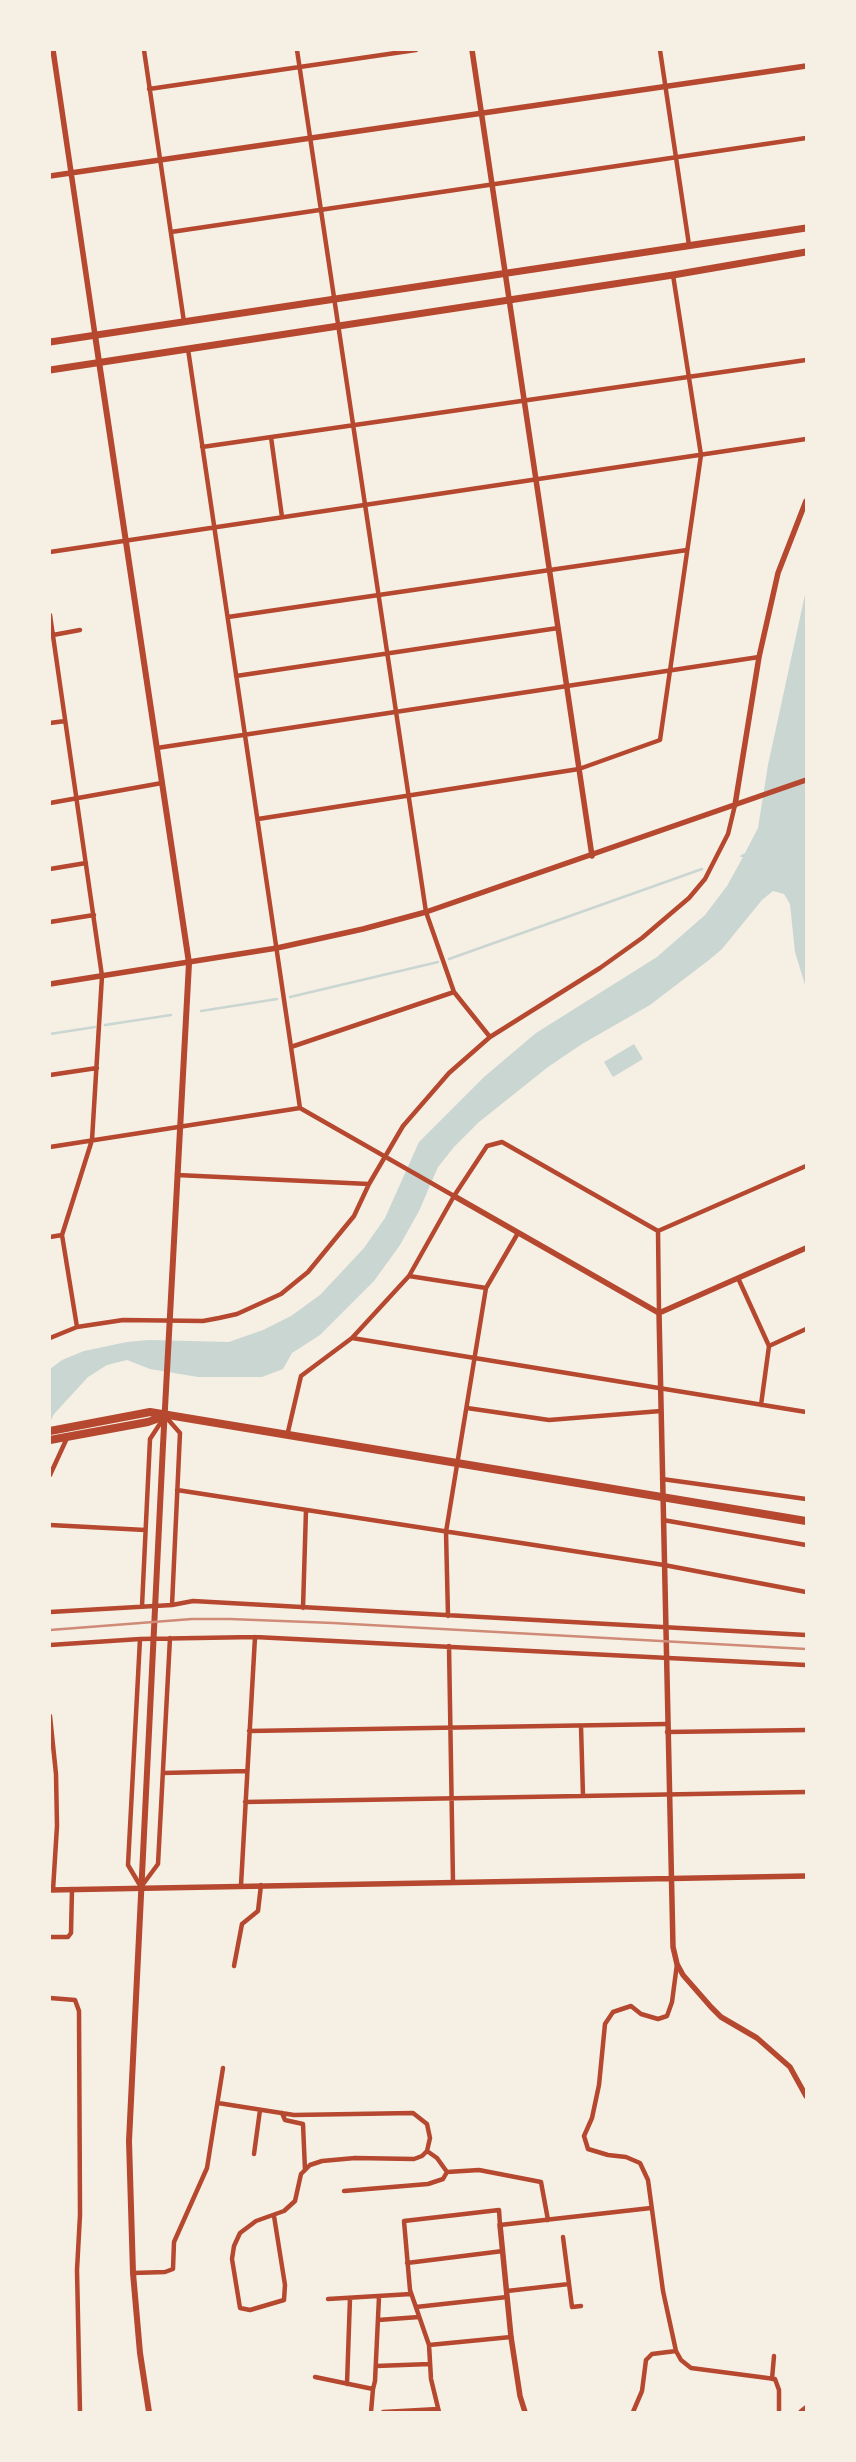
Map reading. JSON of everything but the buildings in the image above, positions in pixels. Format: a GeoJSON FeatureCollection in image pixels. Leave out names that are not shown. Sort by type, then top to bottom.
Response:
{"type":"FeatureCollection","features":[{"type":"Feature","properties":{"kind":"highway"},"geometry":{"type":"LineString","coordinates":[[52,1431],[150,1412],[806,1521]]}},
{"type":"Feature","properties":{"kind":"highway"},"geometry":{"type":"LineString","coordinates":[[50,1440],[148,1422],[165,1416]]}},
{"type":"Feature","properties":{"kind":"main road"},"geometry":{"type":"LineString","coordinates":[[50,342],[806,228]]}},
{"type":"Feature","properties":{"kind":"main road"},"geometry":{"type":"LineString","coordinates":[[50,370],[806,252]]}},
{"type":"Feature","properties":{"kind":"main road"},"geometry":{"type":"LineString","coordinates":[[95,335],[189,963],[169,1320],[129,2141],[133,2273],[140,2352],[149,2412]]}},
{"type":"Feature","properties":{"kind":"street"},"geometry":{"type":"LineString","coordinates":[[53,50],[95,335]]}},
{"type":"Feature","properties":{"kind":"street"},"geometry":{"type":"LineString","coordinates":[[144,50],[184,322]]}},
{"type":"Feature","properties":{"kind":"street"},"geometry":{"type":"LineString","coordinates":[[297,50],[426,912],[454,992],[490,1037]]}},
{"type":"Feature","properties":{"kind":"street"},"geometry":{"type":"LineString","coordinates":[[149,89],[416,50]]}},
{"type":"Feature","properties":{"kind":"street"},"geometry":{"type":"LineString","coordinates":[[472,50],[592,856]]}},
{"type":"Feature","properties":{"kind":"street"},"geometry":{"type":"LineString","coordinates":[[660,50],[689,245]]}},
{"type":"Feature","properties":{"kind":"street"},"geometry":{"type":"LineString","coordinates":[[50,176],[806,66]]}},
{"type":"Feature","properties":{"kind":"street"},"geometry":{"type":"LineString","coordinates":[[171,232],[806,138]]}},
{"type":"Feature","properties":{"kind":"street"},"geometry":{"type":"LineString","coordinates":[[258,819],[579,769],[660,740],[701,455],[674,274]]}},
{"type":"Feature","properties":{"kind":"street"},"geometry":{"type":"LineString","coordinates":[[188,349],[300,1108]]}},
{"type":"Feature","properties":{"kind":"street"},"geometry":{"type":"LineString","coordinates":[[202,447],[806,360]]}},
{"type":"Feature","properties":{"kind":"street"},"geometry":{"type":"LineString","coordinates":[[271,438],[282,517]]}},
{"type":"Feature","properties":{"kind":"street"},"geometry":{"type":"LineString","coordinates":[[50,552],[806,439]]}},
{"type":"Feature","properties":{"kind":"street"},"geometry":{"type":"LineString","coordinates":[[50,1338],[77,1327],[123,1320],[203,1321],[219,1318],[236,1314],[281,1294],[308,1272],[329,1249],[354,1216],[369,1184],[408,1120],[450,1073],[490,1037],[600,968],[642,938],[689,898],[705,879],[728,834],[735,805],[759,657],[778,574],[806,501]]}},
{"type":"Feature","properties":{"kind":"street"},"geometry":{"type":"LineString","coordinates":[[228,617],[687,550]]}},
{"type":"Feature","properties":{"kind":"street"},"geometry":{"type":"LineString","coordinates":[[50,615],[53,635],[52,643],[77,798],[102,976],[92,1140],[62,1235],[77,1327]]}},
{"type":"Feature","properties":{"kind":"street"},"geometry":{"type":"LineString","coordinates":[[236,676],[558,628]]}},
{"type":"Feature","properties":{"kind":"street"},"geometry":{"type":"LineString","coordinates":[[53,635],[80,630]]}},
{"type":"Feature","properties":{"kind":"street"},"geometry":{"type":"LineString","coordinates":[[157,748],[759,657]]}},
{"type":"Feature","properties":{"kind":"street"},"geometry":{"type":"LineString","coordinates":[[50,724],[65,721]]}},
{"type":"Feature","properties":{"kind":"street"},"geometry":{"type":"LineString","coordinates":[[50,984],[189,963],[324,939],[426,912],[592,856],[806,780]]}},
{"type":"Feature","properties":{"kind":"street"},"geometry":{"type":"LineString","coordinates":[[50,803],[162,783]]}},
{"type":"Feature","properties":{"kind":"street"},"geometry":{"type":"LineString","coordinates":[[50,869],[86,863]]}},
{"type":"Feature","properties":{"kind":"street"},"geometry":{"type":"LineString","coordinates":[[50,922],[94,915]]}},
{"type":"Feature","properties":{"kind":"street"},"geometry":{"type":"LineString","coordinates":[[291,1047],[454,992]]}},
{"type":"Feature","properties":{"kind":"street"},"geometry":{"type":"LineString","coordinates":[[50,1075],[97,1068]]}},
{"type":"Feature","properties":{"kind":"street"},"geometry":{"type":"LineString","coordinates":[[50,1146],[300,1108],[659,1313]]}},
{"type":"Feature","properties":{"kind":"street"},"geometry":{"type":"LineString","coordinates":[[286,1436],[301,1376],[352,1338],[409,1276],[454,1196],[488,1146],[502,1142],[658,1231]]}},
{"type":"Feature","properties":{"kind":"street"},"geometry":{"type":"LineString","coordinates":[[658,1231],[806,1166]]}},
{"type":"Feature","properties":{"kind":"street"},"geometry":{"type":"LineString","coordinates":[[177,1175],[369,1184]]}},
{"type":"Feature","properties":{"kind":"street"},"geometry":{"type":"LineString","coordinates":[[658,1231],[668,1794],[673,1947],[677,1964],[684,1975],[721,2017],[757,2038],[790,2067],[806,2096]]}},
{"type":"Feature","properties":{"kind":"street"},"geometry":{"type":"LineString","coordinates":[[448,1616],[446,1532],[486,1288],[518,1233]]}},
{"type":"Feature","properties":{"kind":"street"},"geometry":{"type":"LineString","coordinates":[[50,1237],[62,1235]]}},
{"type":"Feature","properties":{"kind":"street"},"geometry":{"type":"LineString","coordinates":[[659,1313],[806,1248]]}},
{"type":"Feature","properties":{"kind":"street"},"geometry":{"type":"LineString","coordinates":[[409,1276],[486,1288]]}},
{"type":"Feature","properties":{"kind":"street"},"geometry":{"type":"LineString","coordinates":[[738,1278],[769,1346],[761,1405]]}},
{"type":"Feature","properties":{"kind":"street"},"geometry":{"type":"LineString","coordinates":[[769,1346],[806,1329]]}},
{"type":"Feature","properties":{"kind":"street"},"geometry":{"type":"LineString","coordinates":[[352,1338],[806,1412]]}},
{"type":"Feature","properties":{"kind":"street"},"geometry":{"type":"LineString","coordinates":[[467,1408],[540,1420],[661,1411]]}},
{"type":"Feature","properties":{"kind":"street"},"geometry":{"type":"LineString","coordinates":[[142,1606],[150,1439],[165,1416],[180,1433],[172,1605]]}},
{"type":"Feature","properties":{"kind":"street"},"geometry":{"type":"LineString","coordinates":[[50,1475],[68,1437]]}},
{"type":"Feature","properties":{"kind":"street"},"geometry":{"type":"LineString","coordinates":[[662,1479],[806,1499]]}},
{"type":"Feature","properties":{"kind":"street"},"geometry":{"type":"LineString","coordinates":[[177,1490],[664,1565],[806,1592]]}},
{"type":"Feature","properties":{"kind":"street"},"geometry":{"type":"LineString","coordinates":[[303,1608],[306,1510]]}},
{"type":"Feature","properties":{"kind":"street"},"geometry":{"type":"LineString","coordinates":[[663,1520],[806,1545]]}},
{"type":"Feature","properties":{"kind":"street"},"geometry":{"type":"LineString","coordinates":[[50,1525],[145,1530]]}},
{"type":"Feature","properties":{"kind":"street"},"geometry":{"type":"LineString","coordinates":[[50,1612],[172,1605],[193,1600],[303,1608],[806,1635]]}},
{"type":"Feature","properties":{"kind":"street"},"geometry":{"type":"LineString","coordinates":[[50,1645],[140,1639],[254,1637],[806,1665]]}},
{"type":"Feature","properties":{"kind":"street"},"geometry":{"type":"LineString","coordinates":[[241,1885],[254,1637]]}},
{"type":"Feature","properties":{"kind":"street"},"geometry":{"type":"LineString","coordinates":[[141,1887],[158,1864],[170,1638]]}},
{"type":"Feature","properties":{"kind":"street"},"geometry":{"type":"LineString","coordinates":[[140,1639],[128,1866],[141,1887]]}},
{"type":"Feature","properties":{"kind":"street"},"geometry":{"type":"LineString","coordinates":[[449,1646],[453,1882]]}},
{"type":"Feature","properties":{"kind":"street"},"geometry":{"type":"LineString","coordinates":[[50,1716],[56,1774],[57,1817],[51,1890],[806,1876]]}},
{"type":"Feature","properties":{"kind":"street"},"geometry":{"type":"LineString","coordinates":[[249,1730],[667,1724]]}},
{"type":"Feature","properties":{"kind":"street"},"geometry":{"type":"LineString","coordinates":[[581,1726],[583,1796]]}},
{"type":"Feature","properties":{"kind":"street"},"geometry":{"type":"LineString","coordinates":[[667,1732],[806,1730]]}},
{"type":"Feature","properties":{"kind":"street"},"geometry":{"type":"LineString","coordinates":[[163,1773],[247,1771]]}},
{"type":"Feature","properties":{"kind":"street"},"geometry":{"type":"LineString","coordinates":[[246,1802],[806,1792]]}},
{"type":"Feature","properties":{"kind":"street"},"geometry":{"type":"LineString","coordinates":[[234,1966],[242,1924],[258,1911],[261,1885]]}},
{"type":"Feature","properties":{"kind":"street"},"geometry":{"type":"LineString","coordinates":[[50,1937],[68,1937],[71,1933],[72,1889]]}},
{"type":"Feature","properties":{"kind":"street"},"geometry":{"type":"LineString","coordinates":[[677,1964],[672,2002],[667,2016],[658,2019],[641,2014],[631,2006],[612,2012],[605,2024],[599,2085],[592,2118],[584,2136],[588,2149],[608,2155],[626,2157],[640,2163],[648,2180],[663,2291],[676,2351],[681,2360],[688,2367],[775,2380],[778,2384],[779,2412]]}},
{"type":"Feature","properties":{"kind":"street"},"geometry":{"type":"LineString","coordinates":[[50,1998],[75,2000],[79,2011],[80,2214],[77,2270],[80,2412]]}},
{"type":"Feature","properties":{"kind":"street"},"geometry":{"type":"LineString","coordinates":[[133,2273],[165,2272],[173,2269],[174,2242],[207,2168],[224,2068]]}},
{"type":"Feature","properties":{"kind":"street"},"geometry":{"type":"LineString","coordinates":[[218,2103],[294,2115],[413,2113],[424,2120],[430,2131],[427,2151],[422,2156],[414,2159],[356,2158],[322,2161],[310,2165],[301,2174],[295,2201],[284,2211],[256,2221],[240,2232],[234,2246],[232,2259],[236,2298],[240,2308],[250,2310],[284,2300],[285,2285],[274,2216]]}},
{"type":"Feature","properties":{"kind":"street"},"geometry":{"type":"LineString","coordinates":[[254,2154],[260,2110]]}},
{"type":"Feature","properties":{"kind":"street"},"geometry":{"type":"LineString","coordinates":[[282,2113],[285,2120],[303,2124],[305,2170]]}},
{"type":"Feature","properties":{"kind":"street"},"geometry":{"type":"LineString","coordinates":[[427,2151],[437,2158],[447,2172]]}},
{"type":"Feature","properties":{"kind":"street"},"geometry":{"type":"LineString","coordinates":[[447,2172],[478,2170],[540,2182],[548,2220]]}},
{"type":"Feature","properties":{"kind":"street"},"geometry":{"type":"LineString","coordinates":[[344,2191],[428,2184],[443,2179],[447,2172]]}},
{"type":"Feature","properties":{"kind":"street"},"geometry":{"type":"LineString","coordinates":[[500,2225],[651,2208]]}},
{"type":"Feature","properties":{"kind":"street"},"geometry":{"type":"LineString","coordinates":[[383,2412],[439,2411],[430,2364],[429,2344],[411,2294],[404,2221],[499,2210],[511,2337],[524,2412]]}},
{"type":"Feature","properties":{"kind":"street"},"geometry":{"type":"LineString","coordinates":[[563,2237],[572,2307],[581,2306]]}},
{"type":"Feature","properties":{"kind":"street"},"geometry":{"type":"LineString","coordinates":[[407,2263],[503,2251]]}},
{"type":"Feature","properties":{"kind":"street"},"geometry":{"type":"LineString","coordinates":[[416,2307],[569,2284]]}},
{"type":"Feature","properties":{"kind":"street"},"geometry":{"type":"LineString","coordinates":[[328,2299],[411,2294]]}},
{"type":"Feature","properties":{"kind":"street"},"geometry":{"type":"LineString","coordinates":[[371,2412],[376,2366],[379,2297]]}},
{"type":"Feature","properties":{"kind":"street"},"geometry":{"type":"LineString","coordinates":[[347,2384],[350,2298]]}},
{"type":"Feature","properties":{"kind":"street"},"geometry":{"type":"LineString","coordinates":[[378,2320],[419,2317]]}},
{"type":"Feature","properties":{"kind":"street"},"geometry":{"type":"LineString","coordinates":[[429,2344],[511,2337]]}},
{"type":"Feature","properties":{"kind":"street"},"geometry":{"type":"LineString","coordinates":[[633,2412],[642,2391],[646,2360],[652,2354],[676,2351]]}},
{"type":"Feature","properties":{"kind":"street"},"geometry":{"type":"LineString","coordinates":[[772,2379],[774,2356]]}},
{"type":"Feature","properties":{"kind":"street"},"geometry":{"type":"LineString","coordinates":[[376,2366],[430,2364]]}},
{"type":"Feature","properties":{"kind":"street"},"geometry":{"type":"LineString","coordinates":[[315,2377],[373,2389]]}},
{"type":"Feature","properties":{"kind":"street"},"geometry":{"type":"LineString","coordinates":[[801,2412],[806,2408]]}},
{"type":"Feature","properties":{"kind":"shaded area"},"geometry":{"type":"Polygon","coordinates":[[[806,590],[806,988],[795,952],[790,904],[784,894],[773,891],[762,900],[722,949],[709,960],[650,1005],[582,1044],[548,1067],[479,1122],[454,1147],[438,1167],[419,1211],[400,1245],[374,1281],[320,1335],[292,1353],[283,1369],[262,1377],[198,1377],[150,1369],[127,1360],[107,1365],[88,1377],[54,1414],[50,1422],[50,1369],[62,1360],[84,1351],[127,1342],[149,1340],[229,1342],[263,1330],[291,1316],[320,1295],[364,1248],[385,1218],[419,1142],[484,1077],[536,1033],[657,957],[705,915],[727,886],[743,857],[740,857],[741,855],[745,853],[758,828],[768,765],[806,590]]]}},
{"type":"Feature","properties":{"kind":"shaded area"},"geometry":{"type":"Polygon","coordinates":[[[634,1044],[643,1059],[613,1077],[604,1062],[634,1044]]]}},
{"type":"Feature","properties":{"kind":"waterway"},"geometry":{"type":"LineString","coordinates":[[449,959],[702,869]]}},
{"type":"Feature","properties":{"kind":"waterway"},"geometry":{"type":"LineString","coordinates":[[290,997],[438,962]]}},
{"type":"Feature","properties":{"kind":"waterway"},"geometry":{"type":"LineString","coordinates":[[201,1011],[277,999]]}},
{"type":"Feature","properties":{"kind":"waterway"},"geometry":{"type":"LineString","coordinates":[[105,1025],[171,1015]]}},
{"type":"Feature","properties":{"kind":"waterway"},"geometry":{"type":"LineString","coordinates":[[50,1034],[95,1027]]}},
{"type":"Feature","properties":{"kind":"railway"},"geometry":{"type":"LineString","coordinates":[[50,1630],[192,1619],[230,1619],[806,1649]]}}]}
